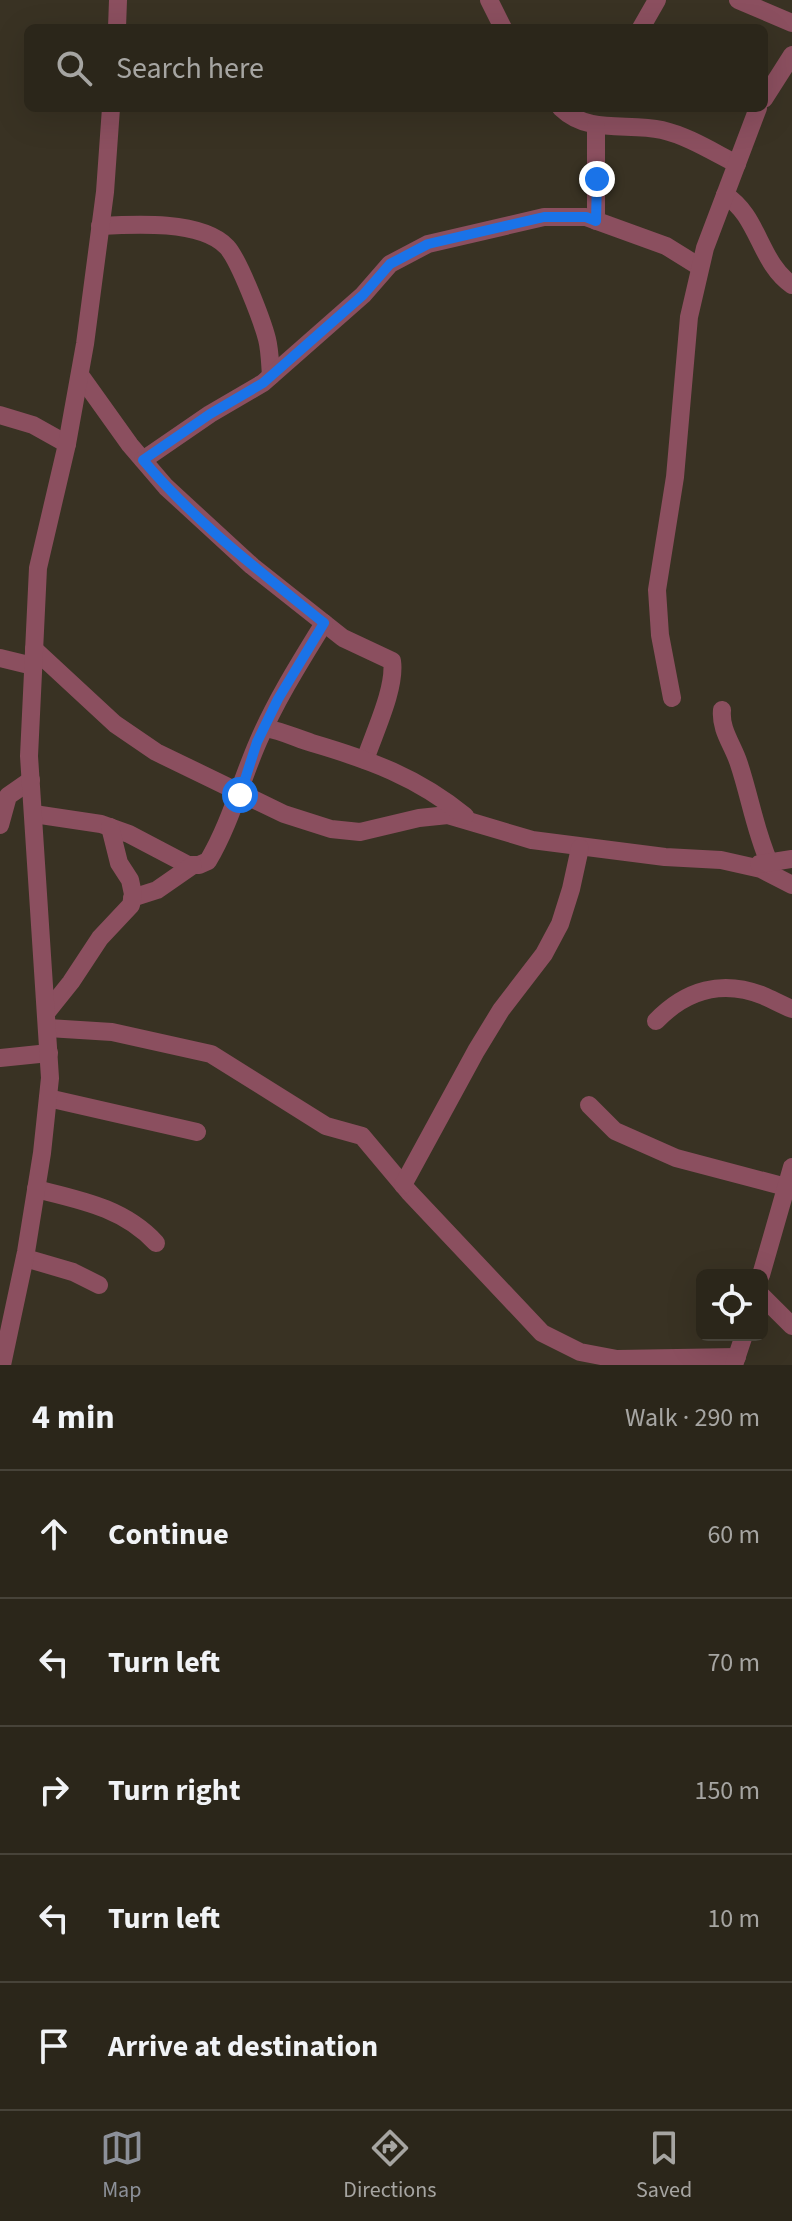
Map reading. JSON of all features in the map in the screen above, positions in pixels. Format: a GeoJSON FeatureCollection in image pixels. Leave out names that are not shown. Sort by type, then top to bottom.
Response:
{"type":"FeatureCollection","features":[{"type":"Feature","properties":{"kind":"street"},"geometry":{"type":"LineString","coordinates":[[117,24],[118,0]]}},
{"type":"Feature","properties":{"kind":"street"},"geometry":{"type":"LineString","coordinates":[[489,0],[501,24]]}},
{"type":"Feature","properties":{"kind":"street"},"geometry":{"type":"LineString","coordinates":[[643,24],[657,0]]}},
{"type":"Feature","properties":{"kind":"street"},"geometry":{"type":"LineString","coordinates":[[738,0],[792,23]]}},
{"type":"Feature","properties":{"kind":"street"},"geometry":{"type":"LineString","coordinates":[[768,93],[792,55]]}},
{"type":"Feature","properties":{"kind":"street"},"geometry":{"type":"LineString","coordinates":[[2,1365],[25,1258],[48,1098],[49,1053],[29,756],[38,568],[80,375],[100,226],[111,112]]}},
{"type":"Feature","properties":{"kind":"street"},"geometry":{"type":"LineString","coordinates":[[569,112],[596,126],[664,131],[737,164]]}},
{"type":"Feature","properties":{"kind":"street"},"geometry":{"type":"LineString","coordinates":[[638,112],[645,128]]}},
{"type":"Feature","properties":{"kind":"street"},"geometry":{"type":"LineString","coordinates":[[672,698],[660,635],[657,590],[675,477],[689,317],[705,248],[756,112]]}},
{"type":"Feature","properties":{"kind":"street"},"geometry":{"type":"LineString","coordinates":[[596,126],[596,221]]}},
{"type":"Feature","properties":{"kind":"street"},"geometry":{"type":"LineString","coordinates":[[725,195],[739,204],[773,266],[792,285]]}},
{"type":"Feature","properties":{"kind":"street"},"geometry":{"type":"LineString","coordinates":[[143,460],[271,376],[363,295],[390,264],[428,244],[544,217],[586,217],[666,246],[700,267]]}},
{"type":"Feature","properties":{"kind":"street"},"geometry":{"type":"LineString","coordinates":[[100,226],[176,227],[205,234],[227,247],[267,340],[271,376]]}},
{"type":"Feature","properties":{"kind":"street"},"geometry":{"type":"LineString","coordinates":[[80,375],[166,487],[252,566],[343,638],[392,661],[385,702],[365,760]]}},
{"type":"Feature","properties":{"kind":"street"},"geometry":{"type":"LineString","coordinates":[[0,415],[33,425],[67,444]]}},
{"type":"Feature","properties":{"kind":"street"},"geometry":{"type":"LineString","coordinates":[[132,898],[157,890],[193,865],[208,861],[240,795],[278,699],[324,623]]}},
{"type":"Feature","properties":{"kind":"street"},"geometry":{"type":"LineString","coordinates":[[0,658],[33,657],[115,724],[156,752],[240,795],[331,829],[360,832],[419,818],[448,815],[532,840],[665,857],[721,860],[751,866],[792,885]]}},
{"type":"Feature","properties":{"kind":"street"},"geometry":{"type":"LineString","coordinates":[[722,710],[721,722],[740,766],[759,838],[769,862]]}},
{"type":"Feature","properties":{"kind":"street"},"geometry":{"type":"LineString","coordinates":[[265,728],[286,731],[307,742],[365,760],[417,781],[472,822]]}},
{"type":"Feature","properties":{"kind":"street"},"geometry":{"type":"LineString","coordinates":[[0,825],[8,796],[31,780]]}},
{"type":"Feature","properties":{"kind":"street"},"geometry":{"type":"LineString","coordinates":[[34,814],[68,817],[110,827],[193,865]]}},
{"type":"Feature","properties":{"kind":"street"},"geometry":{"type":"LineString","coordinates":[[47,1020],[100,938],[131,905],[130,880],[119,863],[110,827]]}},
{"type":"Feature","properties":{"kind":"street"},"geometry":{"type":"LineString","coordinates":[[403,1185],[476,1051],[501,1010],[544,954],[560,924],[580,848]]}},
{"type":"Feature","properties":{"kind":"street"},"geometry":{"type":"LineString","coordinates":[[751,866],[792,859]]}},
{"type":"Feature","properties":{"kind":"street"},"geometry":{"type":"LineString","coordinates":[[656,1021],[672,1005],[697,991],[717,989],[738,989],[761,995],[792,1009]]}},
{"type":"Feature","properties":{"kind":"street"},"geometry":{"type":"LineString","coordinates":[[47,1020],[211,1054],[326,1126],[362,1136],[403,1185],[542,1333],[580,1352],[617,1359],[736,1361],[742,1341]]}},
{"type":"Feature","properties":{"kind":"street"},"geometry":{"type":"LineString","coordinates":[[0,1058],[49,1053]]}},
{"type":"Feature","properties":{"kind":"street"},"geometry":{"type":"LineString","coordinates":[[48,1098],[197,1132]]}},
{"type":"Feature","properties":{"kind":"street"},"geometry":{"type":"LineString","coordinates":[[589,1105],[615,1131],[676,1158],[786,1187]]}},
{"type":"Feature","properties":{"kind":"street"},"geometry":{"type":"LineString","coordinates":[[763,1269],[792,1167]]}},
{"type":"Feature","properties":{"kind":"street"},"geometry":{"type":"LineString","coordinates":[[36,1189],[105,1207],[129,1219],[156,1243]]}},
{"type":"Feature","properties":{"kind":"street"},"geometry":{"type":"LineString","coordinates":[[25,1258],[73,1272],[99,1285]]}},
{"type":"Feature","properties":{"kind":"street"},"geometry":{"type":"LineString","coordinates":[[768,1302],[792,1326]]}},
{"type":"Feature","properties":{"kind":"route"},"geometry":{"type":"LineString","coordinates":[[240,795],[257,742],[278,699],[324,623],[252,566],[166,487],[143,460],[210,414],[263,383],[363,295],[390,264],[428,244],[544,217],[586,217],[596,221],[597,179]]}}]}
